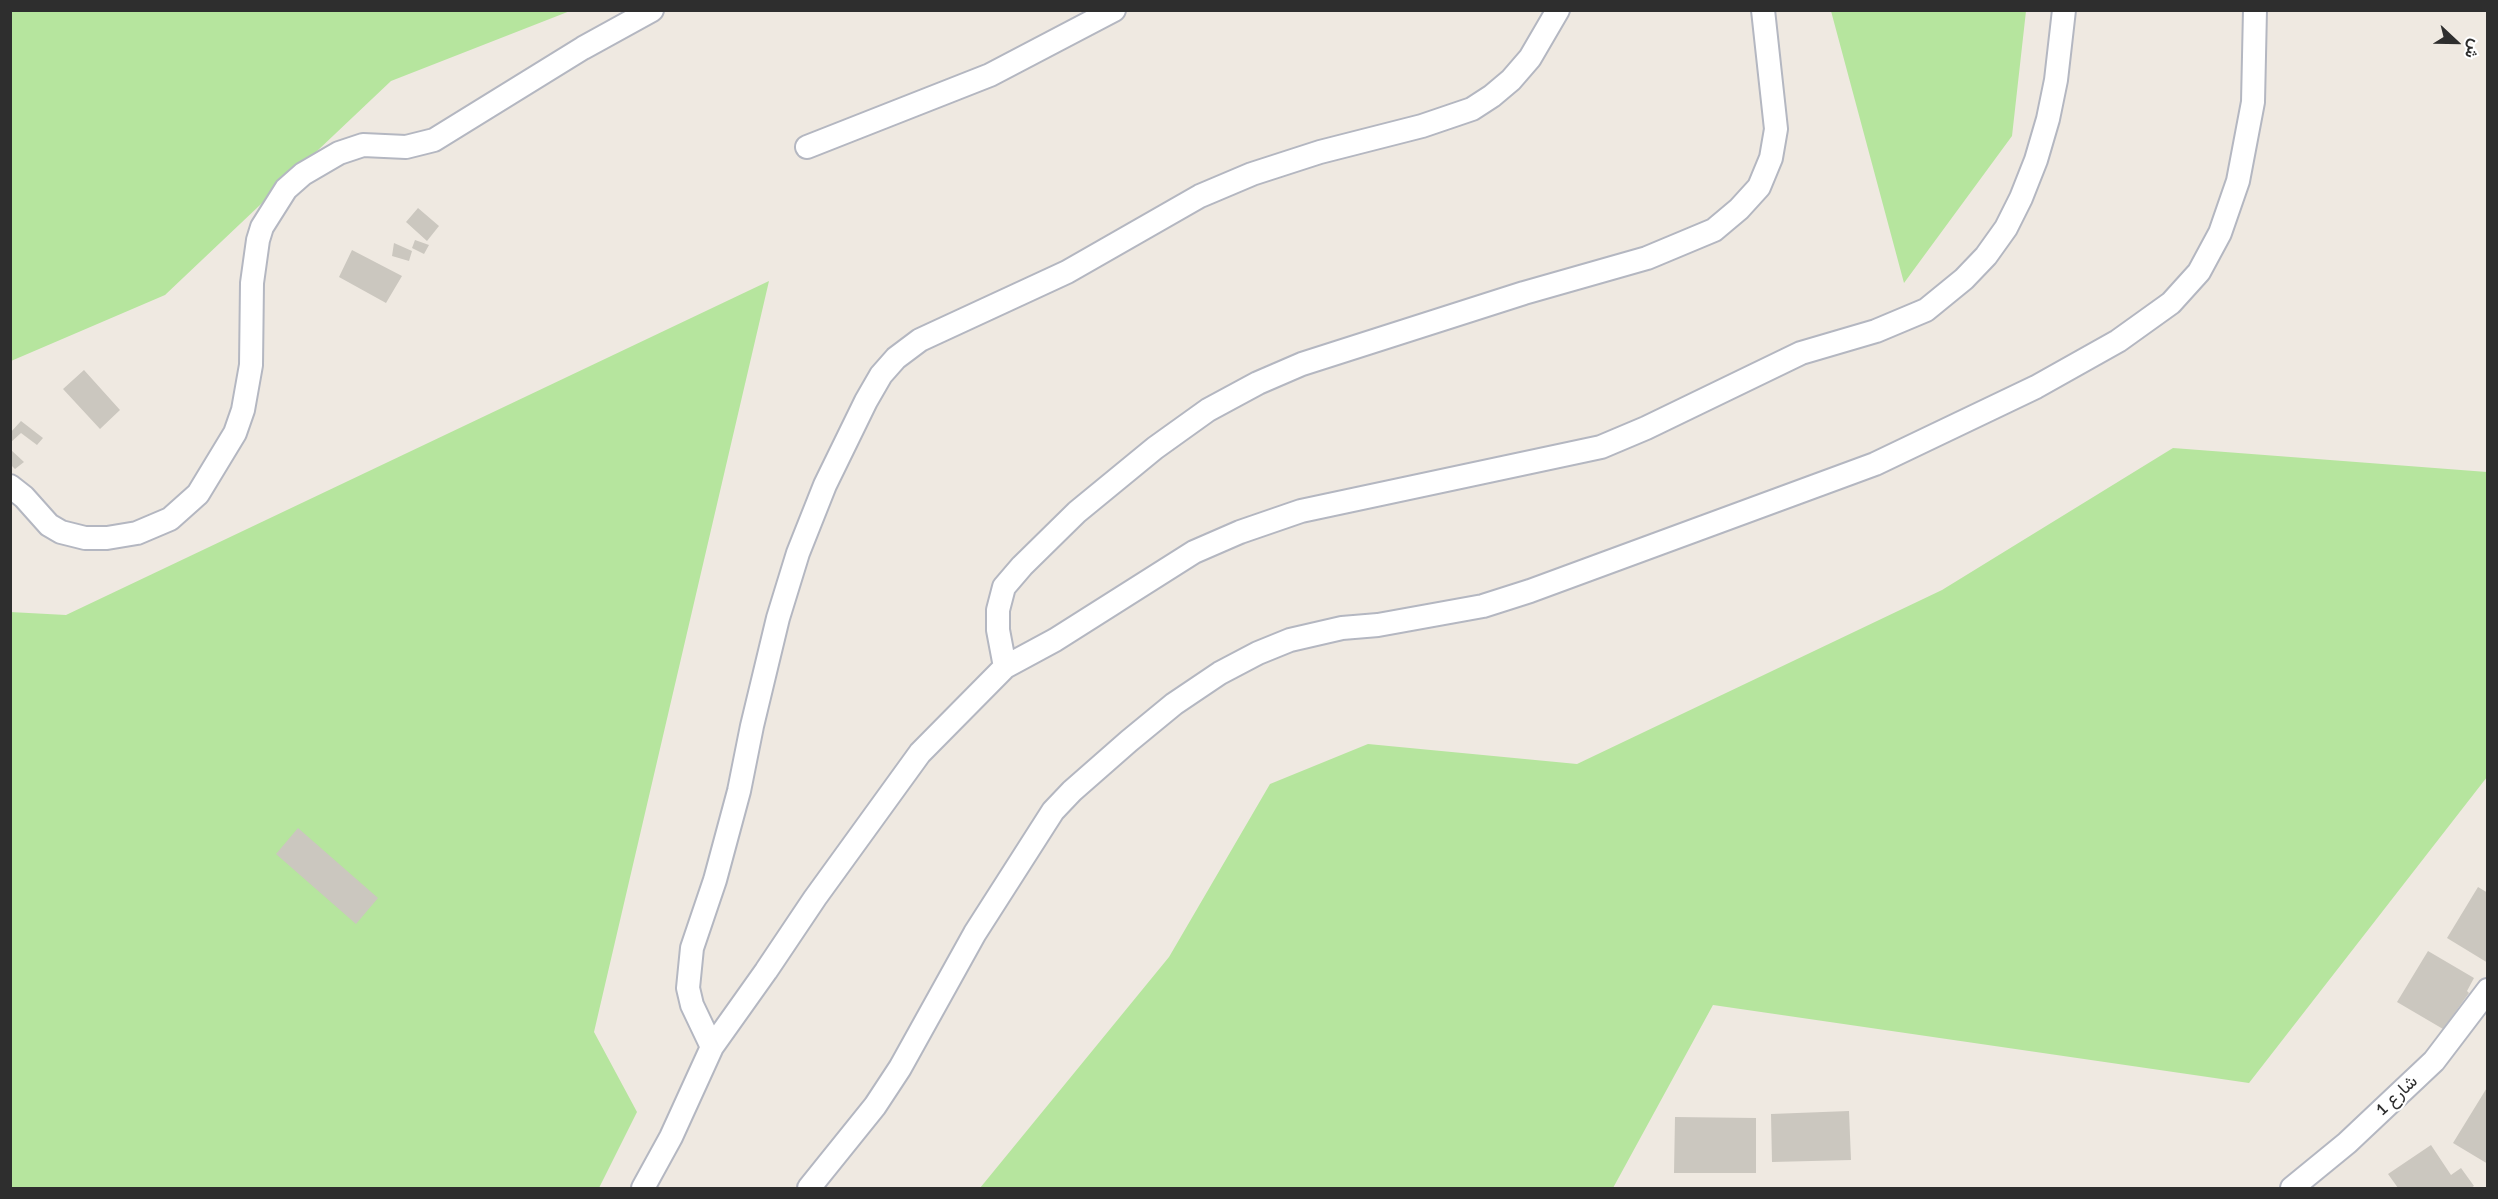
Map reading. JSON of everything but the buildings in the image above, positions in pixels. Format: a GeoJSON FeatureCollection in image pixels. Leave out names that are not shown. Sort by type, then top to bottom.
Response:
{"type":"FeatureCollection","features":[{"type":"Feature","properties":{"kind":"street"},"geometry":{"type":"LineString","coordinates":[[10,486],[24,496],[49,525],[61,532],[77,536],[107,538],[137,533],[170,519],[198,494],[235,433],[243,410],[251,365],[252,283],[258,240],[262,227],[286,189],[303,174],[347,150],[363,145],[406,147],[434,140],[583,48],[652,10]]}},
{"type":"Feature","properties":{"kind":"street"},"geometry":{"type":"LineString","coordinates":[[807,147],[990,75],[1114,10]]}},
{"type":"Feature","properties":{"kind":"street"},"geometry":{"type":"LineString","coordinates":[[712,1047],[692,1005],[688,988],[692,948],[715,880],[740,791],[752,726],[773,640],[798,553],[835,465],[881,375],[896,358],[920,340],[1067,272],[1200,196],[1252,174],[1320,152],[1422,126],[1472,109],[1492,96],[1530,58],[1558,10]]}},
{"type":"Feature","properties":{"kind":"street"},"geometry":{"type":"LineString","coordinates":[[1005,667],[998,630],[998,610],[1004,587],[1077,512],[1155,448],[1208,410],[1258,383],[1302,364],[1524,293],[1647,258],[1714,230],[1739,209],[1759,187],[1771,158],[1776,129],[1763,10]]}},
{"type":"Feature","properties":{"kind":"street"},"geometry":{"type":"LineString","coordinates":[[643,1188],[671,1137],[712,1047],[876,811],[920,753],[1005,667],[1055,640],[1194,552],[1240,532],[1301,511],[1601,447],[1655,424],[1801,353],[1876,331],[1926,310],[1957,286],[1986,256],[2006,228],[2021,198],[2036,160],[2048,119],[2056,80],[2064,10]]}},
{"type":"Feature","properties":{"kind":"street"},"geometry":{"type":"LineString","coordinates":[[809,1188],[875,1106],[900,1068],[975,933],[1053,811],[1071,791],[1129,741],[1174,704],[1220,673],[1258,653],[1290,640],[1342,628],[1378,625],[1483,606],[1530,591],[1875,464],[2036,387],[2118,341],[2171,303],[2199,272],[2220,234],[2238,181],[2253,102],[2255,10]]}},
{"type":"Feature","properties":{"kind":"street","name":"شارع 1"},"geometry":{"type":"LineString","coordinates":[[2292,1188],[2347,1143],[2434,1061],[2487,990]]}},
{"type":"Feature","properties":{"kind":"green space"},"geometry":{"type":"Polygon","coordinates":[[[11,11],[570,11],[391,81],[165,295],[11,361],[11,11]]]}},
{"type":"Feature","properties":{"kind":"green space"},"geometry":{"type":"Polygon","coordinates":[[[1831,11],[2026,11],[2012,136],[1904,283],[1831,11]]]}},
{"type":"Feature","properties":{"kind":"green space"},"geometry":{"type":"Polygon","coordinates":[[[769,281],[594,1032],[637,1112],[599,1188],[11,1188],[10,612],[66,615],[769,281]]]}},
{"type":"Feature","properties":{"kind":"green space"},"geometry":{"type":"Polygon","coordinates":[[[2173,448],[2487,472],[2487,777],[2249,1083],[1713,1005],[1613,1188],[980,1188],[1169,957],[1270,784],[1368,744],[1577,764],[1942,590],[2173,448]]]}}]}
